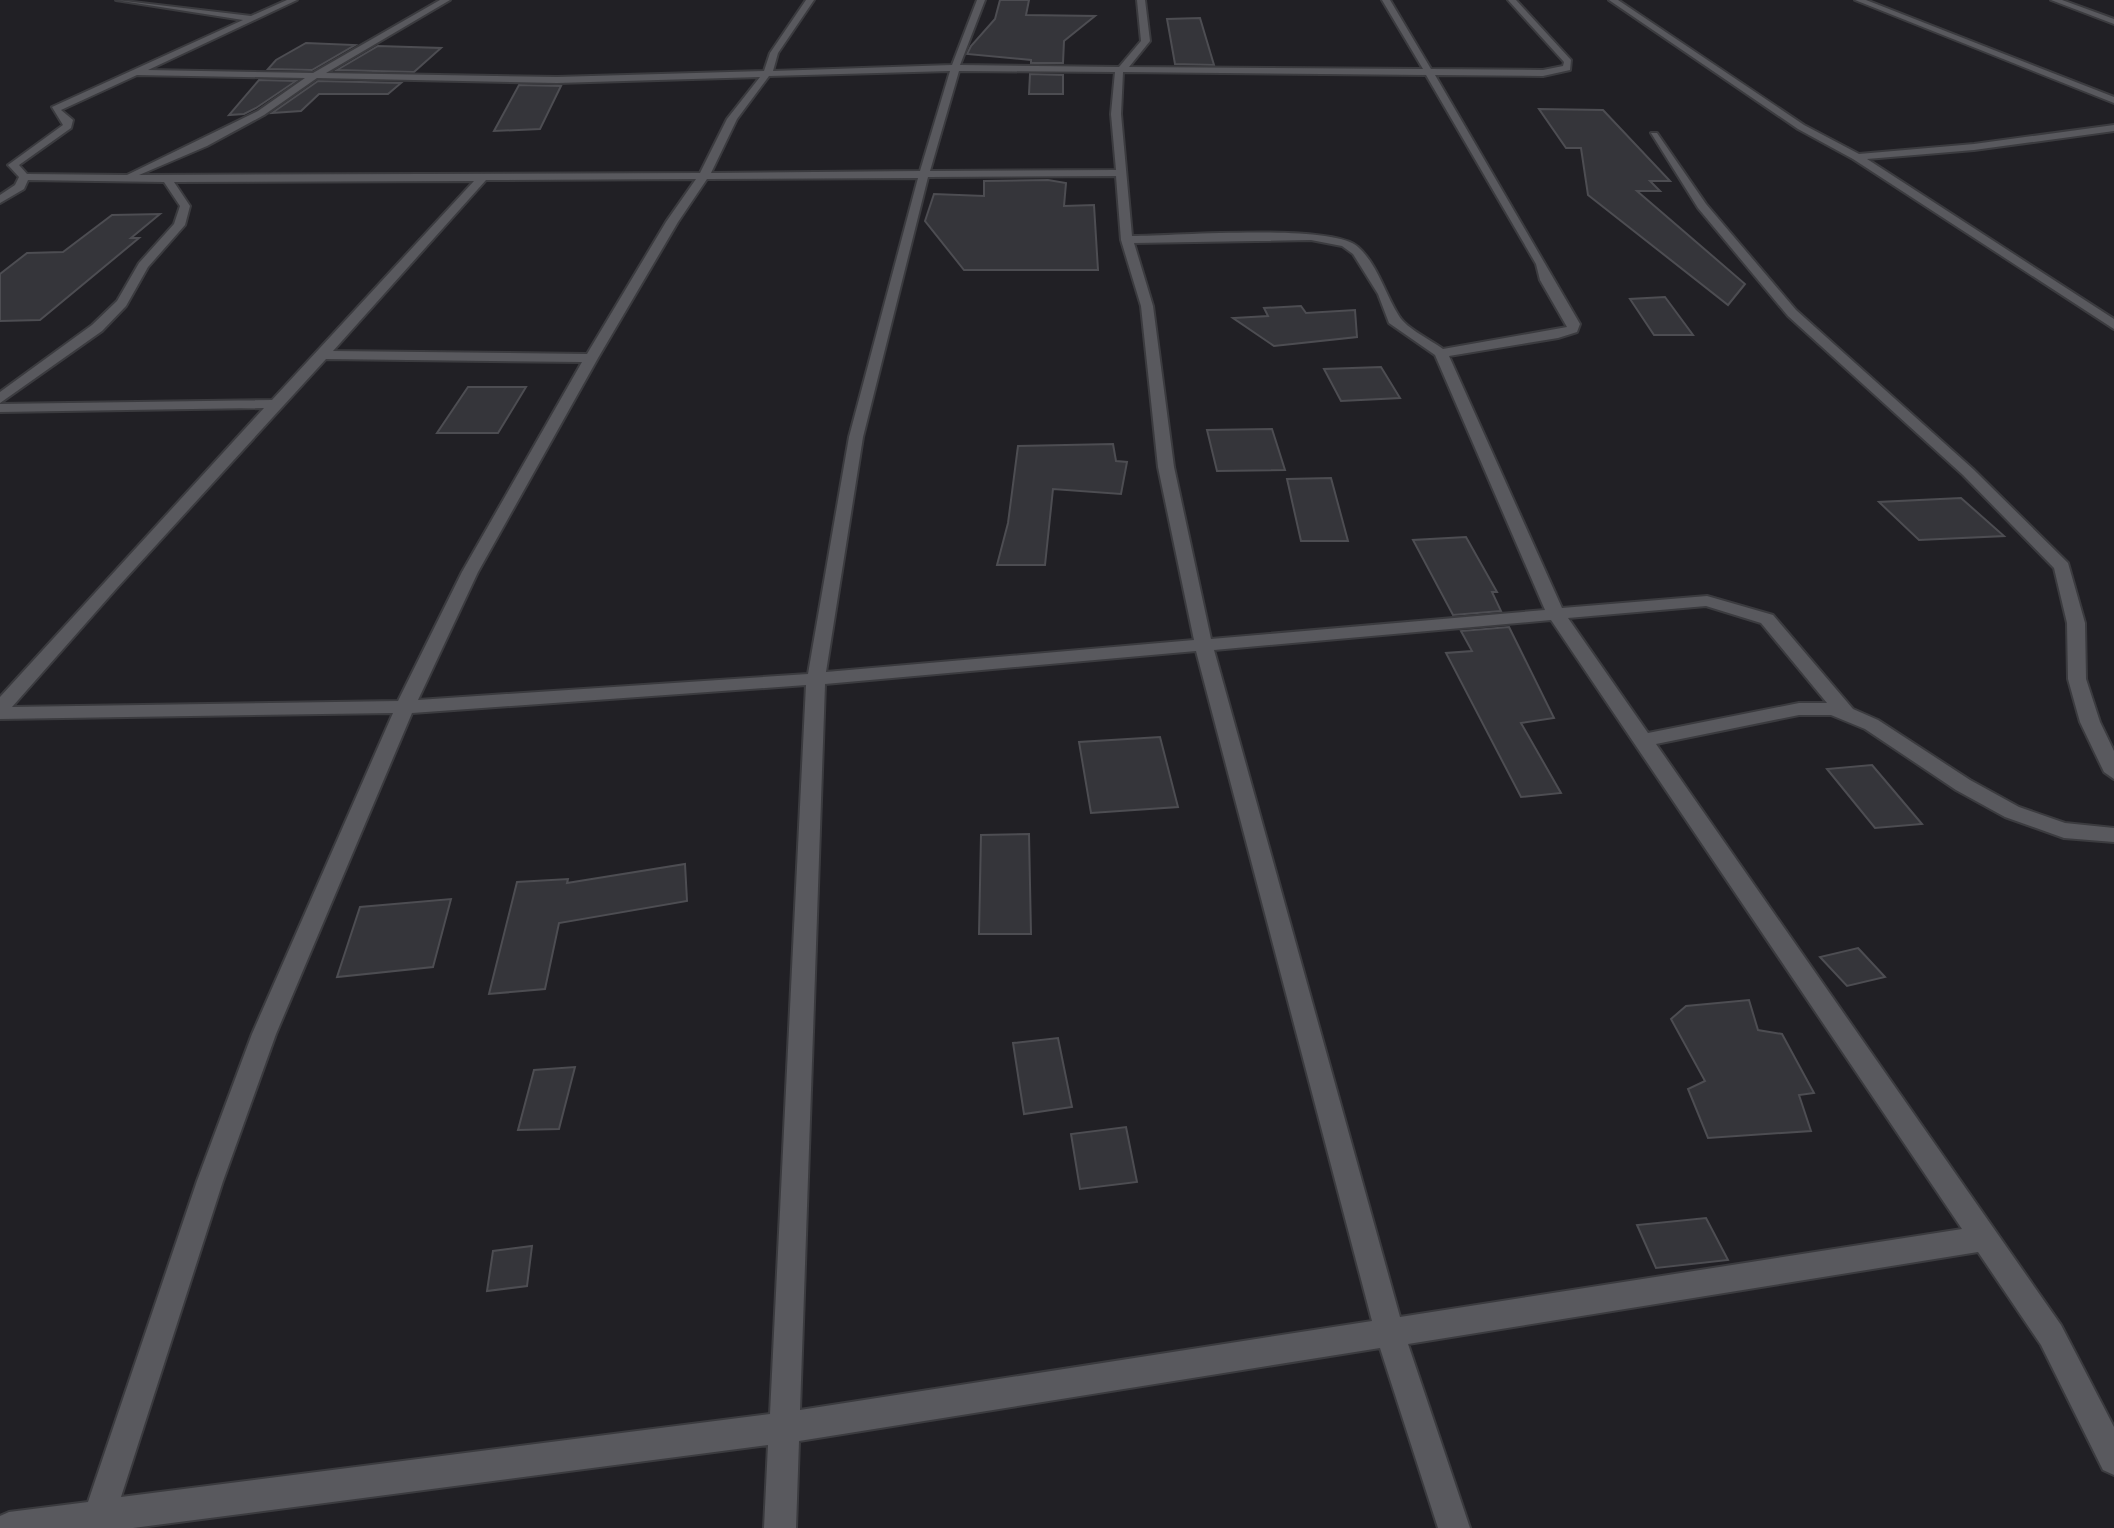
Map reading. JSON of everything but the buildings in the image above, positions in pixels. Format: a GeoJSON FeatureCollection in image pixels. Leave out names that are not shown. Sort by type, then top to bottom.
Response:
{"type":"FeatureCollection","features":[{"type":"Feature","properties":{"kind":"street"},"geometry":{"type":"LineString","coordinates":[[120,0],[253,19]]}},
{"type":"Feature","properties":{"kind":"street"},"geometry":{"type":"LineString","coordinates":[[13,165],[20,157],[68,126],[68,120],[55,109],[130,72],[293,0]]}},
{"type":"Feature","properties":{"kind":"street"},"geometry":{"type":"LineString","coordinates":[[129,175],[203,144],[261,113],[314,76],[446,0]]}},
{"type":"Feature","properties":{"kind":"street"},"geometry":{"type":"LineString","coordinates":[[98,1522],[210,1181],[264,1034],[405,707],[470,572],[591,358],[672,222],[705,174],[732,119],[768,72],[774,53],[810,0]]}},
{"type":"Feature","properties":{"kind":"street"},"geometry":{"type":"LineString","coordinates":[[780,1528],[816,679],[856,437],[924,172],[955,68],[981,0]]}},
{"type":"Feature","properties":{"kind":"street"},"geometry":{"type":"LineString","coordinates":[[1141,0],[1148,42],[1142,52],[1119,71],[1116,114],[1127,240],[1147,306],[1166,467],[1204,646],[1390,1333],[1454,1528]]}},
{"type":"Feature","properties":{"kind":"street"},"geometry":{"type":"LineString","coordinates":[[1386,0],[1542,264],[1546,280],[1574,324],[1572,329],[1558,334],[1441,353]]}},
{"type":"Feature","properties":{"kind":"street"},"geometry":{"type":"LineString","coordinates":[[130,72],[557,80],[955,68],[1543,73],[1567,68],[1568,62],[1512,0]]}},
{"type":"Feature","properties":{"kind":"street"},"geometry":{"type":"LineString","coordinates":[[1859,0],[2114,100]]}},
{"type":"Feature","properties":{"kind":"street"},"geometry":{"type":"LineString","coordinates":[[2056,0],[2080,0]]}},
{"type":"Feature","properties":{"kind":"street"},"geometry":{"type":"LineString","coordinates":[[2056,0],[2114,22]]}},
{"type":"Feature","properties":{"kind":"street"},"geometry":{"type":"LineString","coordinates":[[1614,1],[1627,1]]}},
{"type":"Feature","properties":{"kind":"street"},"geometry":{"type":"LineString","coordinates":[[1614,1],[1801,127],[1857,157],[2114,325]]}},
{"type":"Feature","properties":{"kind":"street"},"geometry":{"type":"LineString","coordinates":[[1857,157],[1974,147],[2114,128]]}},
{"type":"Feature","properties":{"kind":"street"},"geometry":{"type":"LineString","coordinates":[[1654,135],[1702,206],[1792,313],[1968,472],[2062,567],[2076,623],[2077,679],[2090,722],[2114,772]]}},
{"type":"Feature","properties":{"kind":"street"},"geometry":{"type":"LineString","coordinates":[[0,165],[13,165],[24,177],[1120,173]]}},
{"type":"Feature","properties":{"kind":"street"},"geometry":{"type":"LineString","coordinates":[[0,711],[93,601],[484,176]]}},
{"type":"Feature","properties":{"kind":"street"},"geometry":{"type":"LineString","coordinates":[[0,200],[20,187],[24,177]]}},
{"type":"Feature","properties":{"kind":"street"},"geometry":{"type":"LineString","coordinates":[[0,399],[97,328],[122,303],[143,266],[179,225],[185,206],[166,177]]}},
{"type":"Feature","properties":{"kind":"street"},"geometry":{"type":"LineString","coordinates":[[1127,240],[1311,237],[1346,243],[1357,252],[1377,283],[1394,320],[1441,353],[1556,614],[1982,1239],[2051,1335],[2114,1459]]}},
{"type":"Feature","properties":{"kind":"street"},"geometry":{"type":"LineString","coordinates":[[322,355],[591,358]]}},
{"type":"Feature","properties":{"kind":"street"},"geometry":{"type":"LineString","coordinates":[[0,408],[273,404]]}},
{"type":"Feature","properties":{"kind":"street"},"geometry":{"type":"LineString","coordinates":[[0,711],[405,707],[816,679],[1707,601],[1767,619],[1847,714]]}},
{"type":"Feature","properties":{"kind":"street"},"geometry":{"type":"LineString","coordinates":[[1643,741],[1704,726],[1817,707],[1847,714],[1880,729],[2001,806],[2048,825],[2095,837],[2114,835]]}},
{"type":"Feature","properties":{"kind":"street"},"geometry":{"type":"LineString","coordinates":[[9,1528],[98,1522],[784,1428],[1982,1239]]}}]}
